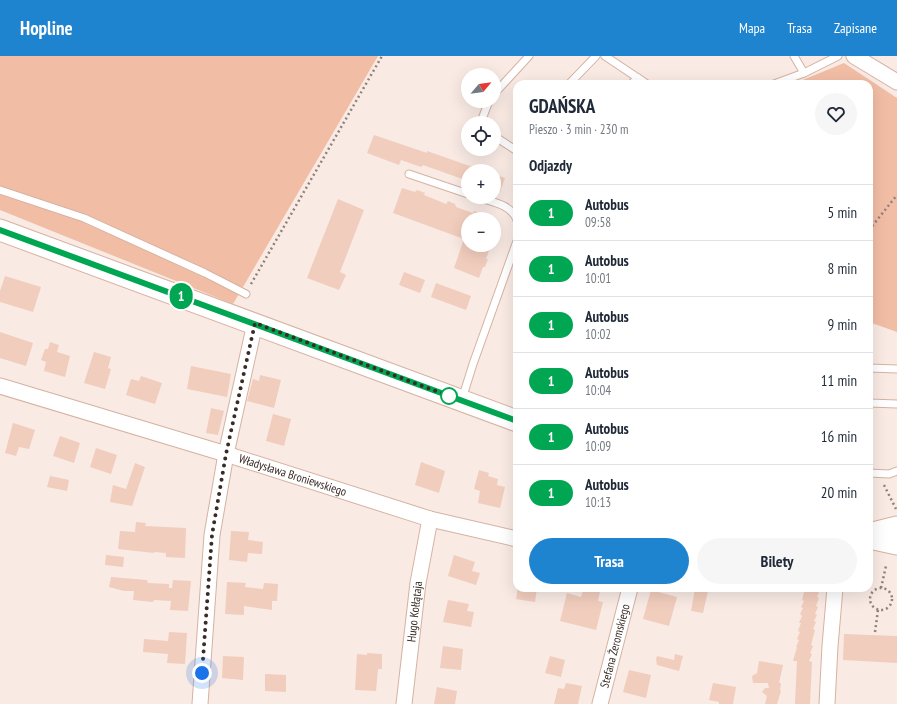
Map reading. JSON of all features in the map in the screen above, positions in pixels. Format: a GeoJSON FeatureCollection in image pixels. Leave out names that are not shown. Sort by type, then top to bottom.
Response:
{"type":"FeatureCollection","features":[{"type":"Feature","properties":{"kind":"main road"},"geometry":{"type":"LineString","coordinates":[[0,230],[513,419]]}},
{"type":"Feature","properties":{"kind":"main road"},"geometry":{"type":"LineString","coordinates":[[873,533],[897,527]]}},
{"type":"Feature","properties":{"kind":"main road"},"geometry":{"type":"LineString","coordinates":[[873,539],[897,544]]}},
{"type":"Feature","properties":{"kind":"street"},"geometry":{"type":"LineString","coordinates":[[854,56],[897,82]]}},
{"type":"Feature","properties":{"kind":"street"},"geometry":{"type":"LineString","coordinates":[[200,704],[212,535],[226,454],[255,323]]}},
{"type":"Feature","properties":{"kind":"street","name":"Władysława Broniewskiego"},"geometry":{"type":"LineString","coordinates":[[0,386],[226,454],[430,519],[513,538]]}},
{"type":"Feature","properties":{"kind":"street","name":"Hugo Kołłątaja"},"geometry":{"type":"LineString","coordinates":[[404,704],[418,583],[430,519]]}},
{"type":"Feature","properties":{"kind":"street","name":"Stefana Żeromskiego"},"geometry":{"type":"LineString","coordinates":[[600,704],[629,592]]}},
{"type":"Feature","properties":{"kind":"street"},"geometry":{"type":"LineString","coordinates":[[827,704],[835,592]]}},
{"type":"Feature","properties":{"kind":"lane"},"geometry":{"type":"LineString","coordinates":[[501,86],[529,56]]}},
{"type":"Feature","properties":{"kind":"lane"},"geometry":{"type":"LineString","coordinates":[[573,80],[596,56]]}},
{"type":"Feature","properties":{"kind":"lane"},"geometry":{"type":"LineString","coordinates":[[605,56],[641,80]]}},
{"type":"Feature","properties":{"kind":"lane"},"geometry":{"type":"LineString","coordinates":[[794,56],[804,73]]}},
{"type":"Feature","properties":{"kind":"lane"},"geometry":{"type":"LineString","coordinates":[[785,80],[804,73],[838,56]]}},
{"type":"Feature","properties":{"kind":"lane"},"geometry":{"type":"LineString","coordinates":[[501,141],[513,149]]}},
{"type":"Feature","properties":{"kind":"lane"},"geometry":{"type":"LineString","coordinates":[[409,174],[461,192]]}},
{"type":"Feature","properties":{"kind":"lane"},"geometry":{"type":"LineString","coordinates":[[0,190],[84,218],[205,273],[246,294]]}},
{"type":"Feature","properties":{"kind":"lane"},"geometry":{"type":"LineString","coordinates":[[499,204],[510,209],[513,214]]}},
{"type":"Feature","properties":{"kind":"lane"},"geometry":{"type":"LineString","coordinates":[[462,400],[473,364],[513,251]]}},
{"type":"Feature","properties":{"kind":"lane"},"geometry":{"type":"LineString","coordinates":[[873,368],[897,369]]}},
{"type":"Feature","properties":{"kind":"lane"},"geometry":{"type":"LineString","coordinates":[[873,403],[897,404]]}},
{"type":"Feature","properties":{"kind":"lane"},"geometry":{"type":"LineString","coordinates":[[873,473],[889,474],[897,471]]}},
{"type":"Feature","properties":{"kind":"path"},"geometry":{"type":"LineString","coordinates":[[246,294],[382,56]]}},
{"type":"Feature","properties":{"kind":"path"},"geometry":{"type":"LineString","coordinates":[[873,225],[897,195]]}},
{"type":"Feature","properties":{"kind":"path"},"geometry":{"type":"LineString","coordinates":[[879,474],[897,512]]}},
{"type":"Feature","properties":{"kind":"path"},"geometry":{"type":"LineString","coordinates":[[881,589],[886,566]]}},
{"type":"Feature","properties":{"kind":"path"},"geometry":{"type":"LineString","coordinates":[[881,589],[890,593],[892,598],[888,608],[878,610],[870,603],[870,598],[874,591],[881,589]]}},
{"type":"Feature","properties":{"kind":"path"},"geometry":{"type":"LineString","coordinates":[[875,632],[878,610]]}},
{"type":"Feature","properties":{"kind":"shaded area"},"geometry":{"type":"Polygon","coordinates":[[[0,56],[378,56],[233,304],[0,210],[0,56]]]}},
{"type":"Feature","properties":{"kind":"shaded area"},"geometry":{"type":"Polygon","coordinates":[[[844,63],[870,80],[803,80],[844,63]]]}},
{"type":"Feature","properties":{"kind":"shaded area"},"geometry":{"type":"Polygon","coordinates":[[[873,82],[897,98],[897,332],[873,323],[873,82]]]}},
{"type":"Feature","properties":{"kind":"building"},"geometry":{"type":"Polygon","coordinates":[[[374,135],[464,164],[461,164],[461,179],[423,165],[421,167],[401,160],[399,165],[367,153],[374,135]]]}},
{"type":"Feature","properties":{"kind":"building"},"geometry":{"type":"Polygon","coordinates":[[[501,177],[505,178],[501,189],[501,177]]]}},
{"type":"Feature","properties":{"kind":"building"},"geometry":{"type":"Polygon","coordinates":[[[402,188],[415,192],[417,190],[425,193],[424,195],[446,204],[448,201],[455,204],[456,207],[470,212],[461,212],[461,238],[393,213],[402,188]]]}},
{"type":"Feature","properties":{"kind":"building"},"geometry":{"type":"Polygon","coordinates":[[[338,199],[364,210],[340,272],[346,275],[339,290],[307,278],[338,199]]]}},
{"type":"Feature","properties":{"kind":"building"},"geometry":{"type":"Polygon","coordinates":[[[461,248],[461,252],[488,252],[486,259],[488,259],[479,278],[454,268],[461,248]]]}},
{"type":"Feature","properties":{"kind":"building"},"geometry":{"type":"Polygon","coordinates":[[[404,272],[425,280],[420,293],[399,285],[404,272]]]}},
{"type":"Feature","properties":{"kind":"building"},"geometry":{"type":"Polygon","coordinates":[[[5,276],[41,287],[33,312],[0,302],[0,291],[5,276]]]}},
{"type":"Feature","properties":{"kind":"building"},"geometry":{"type":"Polygon","coordinates":[[[436,283],[471,296],[466,310],[431,297],[436,283]]]}},
{"type":"Feature","properties":{"kind":"building"},"geometry":{"type":"Polygon","coordinates":[[[0,332],[33,343],[26,366],[0,358],[0,332]]]}},
{"type":"Feature","properties":{"kind":"building"},"geometry":{"type":"Polygon","coordinates":[[[50,342],[59,345],[57,352],[70,356],[65,377],[44,371],[46,362],[41,360],[45,349],[48,349],[50,342]]]}},
{"type":"Feature","properties":{"kind":"building"},"geometry":{"type":"Polygon","coordinates":[[[94,352],[111,357],[108,368],[111,369],[105,389],[84,383],[94,352]]]}},
{"type":"Feature","properties":{"kind":"building"},"geometry":{"type":"Polygon","coordinates":[[[191,366],[231,374],[227,397],[187,389],[191,366]]]}},
{"type":"Feature","properties":{"kind":"building"},"geometry":{"type":"Polygon","coordinates":[[[260,375],[281,380],[274,408],[247,401],[253,379],[259,381],[260,375]]]}},
{"type":"Feature","properties":{"kind":"building"},"geometry":{"type":"Polygon","coordinates":[[[141,376],[162,383],[155,404],[126,395],[131,379],[139,381],[141,376]]]}},
{"type":"Feature","properties":{"kind":"building"},"geometry":{"type":"Polygon","coordinates":[[[211,408],[224,411],[218,435],[206,433],[211,408]]]}},
{"type":"Feature","properties":{"kind":"building"},"geometry":{"type":"Polygon","coordinates":[[[273,414],[291,419],[284,446],[266,441],[273,414]]]}},
{"type":"Feature","properties":{"kind":"building"},"geometry":{"type":"Polygon","coordinates":[[[13,423],[35,430],[29,449],[19,447],[16,456],[5,453],[13,423]]]}},
{"type":"Feature","properties":{"kind":"building"},"geometry":{"type":"Polygon","coordinates":[[[60,436],[80,443],[74,463],[53,456],[60,436]]]}},
{"type":"Feature","properties":{"kind":"building"},"geometry":{"type":"Polygon","coordinates":[[[96,448],[117,455],[111,474],[90,467],[96,448]]]}},
{"type":"Feature","properties":{"kind":"building"},"geometry":{"type":"Polygon","coordinates":[[[421,462],[445,471],[439,493],[415,485],[421,462]]]}},
{"type":"Feature","properties":{"kind":"building"},"geometry":{"type":"Polygon","coordinates":[[[135,463],[145,467],[132,506],[110,502],[113,485],[126,489],[135,463]]]}},
{"type":"Feature","properties":{"kind":"building"},"geometry":{"type":"Polygon","coordinates":[[[479,470],[489,473],[488,476],[498,479],[497,485],[505,487],[500,508],[478,503],[480,491],[474,489],[479,470]]]}},
{"type":"Feature","properties":{"kind":"building"},"geometry":{"type":"Polygon","coordinates":[[[50,476],[69,480],[67,491],[47,487],[50,476]]]}},
{"type":"Feature","properties":{"kind":"building"},"geometry":{"type":"Polygon","coordinates":[[[136,522],[146,523],[145,526],[186,528],[185,558],[166,557],[166,553],[118,549],[120,531],[135,532],[136,522]]]}},
{"type":"Feature","properties":{"kind":"building"},"geometry":{"type":"Polygon","coordinates":[[[231,531],[249,532],[248,540],[263,542],[262,554],[248,553],[247,562],[229,560],[231,531]]]}},
{"type":"Feature","properties":{"kind":"building"},"geometry":{"type":"Polygon","coordinates":[[[106,555],[124,557],[123,567],[105,565],[106,555]]]}},
{"type":"Feature","properties":{"kind":"building"},"geometry":{"type":"Polygon","coordinates":[[[454,555],[475,562],[472,571],[480,573],[476,585],[448,576],[454,555]]]}},
{"type":"Feature","properties":{"kind":"building"},"geometry":{"type":"Polygon","coordinates":[[[111,577],[147,580],[148,583],[169,584],[169,588],[172,588],[173,580],[191,581],[188,611],[170,610],[171,601],[154,600],[153,602],[133,600],[134,591],[124,591],[109,587],[111,577]]]}},
{"type":"Feature","properties":{"kind":"building"},"geometry":{"type":"Polygon","coordinates":[[[227,582],[246,583],[245,587],[263,589],[264,583],[278,584],[277,601],[272,601],[272,610],[244,606],[244,615],[225,614],[227,582]]]}},
{"type":"Feature","properties":{"kind":"building"},"geometry":{"type":"Polygon","coordinates":[[[517,592],[536,592],[535,602],[516,599],[517,592]]]}},
{"type":"Feature","properties":{"kind":"building"},"geometry":{"type":"Polygon","coordinates":[[[583,592],[600,592],[598,601],[603,602],[596,630],[560,621],[567,593],[581,597],[583,592]]]}},
{"type":"Feature","properties":{"kind":"building"},"geometry":{"type":"Polygon","coordinates":[[[650,592],[658,592],[677,597],[669,626],[643,619],[650,592]]]}},
{"type":"Feature","properties":{"kind":"building"},"geometry":{"type":"Polygon","coordinates":[[[694,592],[708,592],[703,613],[691,611],[694,592]]]}},
{"type":"Feature","properties":{"kind":"building"},"geometry":{"type":"Polygon","coordinates":[[[804,592],[819,592],[816,606],[818,607],[815,614],[817,615],[814,621],[816,622],[813,629],[815,630],[811,645],[813,646],[810,653],[812,654],[809,661],[812,662],[810,704],[795,704],[797,661],[793,661],[799,640],[797,639],[800,632],[798,631],[801,623],[799,623],[802,616],[800,614],[804,601],[802,600],[804,592]]]}},
{"type":"Feature","properties":{"kind":"building"},"geometry":{"type":"Polygon","coordinates":[[[448,600],[469,604],[467,611],[474,612],[471,627],[443,622],[448,600]]]}},
{"type":"Feature","properties":{"kind":"building"},"geometry":{"type":"Polygon","coordinates":[[[169,632],[187,633],[185,664],[167,663],[168,654],[143,652],[144,639],[168,641],[169,632]]]}},
{"type":"Feature","properties":{"kind":"building"},"geometry":{"type":"Polygon","coordinates":[[[844,634],[897,636],[897,663],[843,660],[844,634]]]}},
{"type":"Feature","properties":{"kind":"building"},"geometry":{"type":"Polygon","coordinates":[[[443,646],[463,649],[461,670],[440,668],[443,646]]]}},
{"type":"Feature","properties":{"kind":"building"},"geometry":{"type":"Polygon","coordinates":[[[367,653],[382,654],[382,669],[378,669],[376,691],[355,690],[357,654],[367,655],[367,653]]]}},
{"type":"Feature","properties":{"kind":"building"},"geometry":{"type":"Polygon","coordinates":[[[675,654],[683,656],[679,671],[657,665],[657,656],[674,660],[675,654]]]}},
{"type":"Feature","properties":{"kind":"building"},"geometry":{"type":"Polygon","coordinates":[[[223,656],[244,657],[243,680],[222,678],[223,656]]]}},
{"type":"Feature","properties":{"kind":"building"},"geometry":{"type":"Polygon","coordinates":[[[550,656],[565,660],[561,677],[545,673],[550,656]]]}},
{"type":"Feature","properties":{"kind":"building"},"geometry":{"type":"Polygon","coordinates":[[[759,661],[783,665],[779,683],[781,683],[781,691],[777,704],[765,704],[767,696],[762,692],[765,688],[769,688],[768,683],[753,683],[752,676],[757,673],[759,661]]]}},
{"type":"Feature","properties":{"kind":"building"},"geometry":{"type":"Polygon","coordinates":[[[629,670],[651,675],[646,698],[623,692],[629,670]]]}},
{"type":"Feature","properties":{"kind":"building"},"geometry":{"type":"Polygon","coordinates":[[[265,674],[286,675],[286,692],[265,691],[265,674]]]}},
{"type":"Feature","properties":{"kind":"building"},"geometry":{"type":"Polygon","coordinates":[[[566,683],[582,686],[578,704],[554,704],[558,688],[564,689],[566,683]]]}},
{"type":"Feature","properties":{"kind":"building"},"geometry":{"type":"Polygon","coordinates":[[[713,683],[736,687],[733,704],[719,704],[719,702],[709,700],[713,683]]]}},
{"type":"Feature","properties":{"kind":"building"},"geometry":{"type":"Polygon","coordinates":[[[437,687],[457,691],[455,704],[434,704],[437,687]]]}},
{"type":"Feature","properties":{"kind":"bus line","name":"1"},"geometry":{"type":"LineString","coordinates":[[0,230],[513,420]]}},
{"type":"Feature","properties":{"kind":"route"},"geometry":{"type":"LineString","coordinates":[[202,673],[212,535],[226,454],[255,323],[449,396]]}}]}
